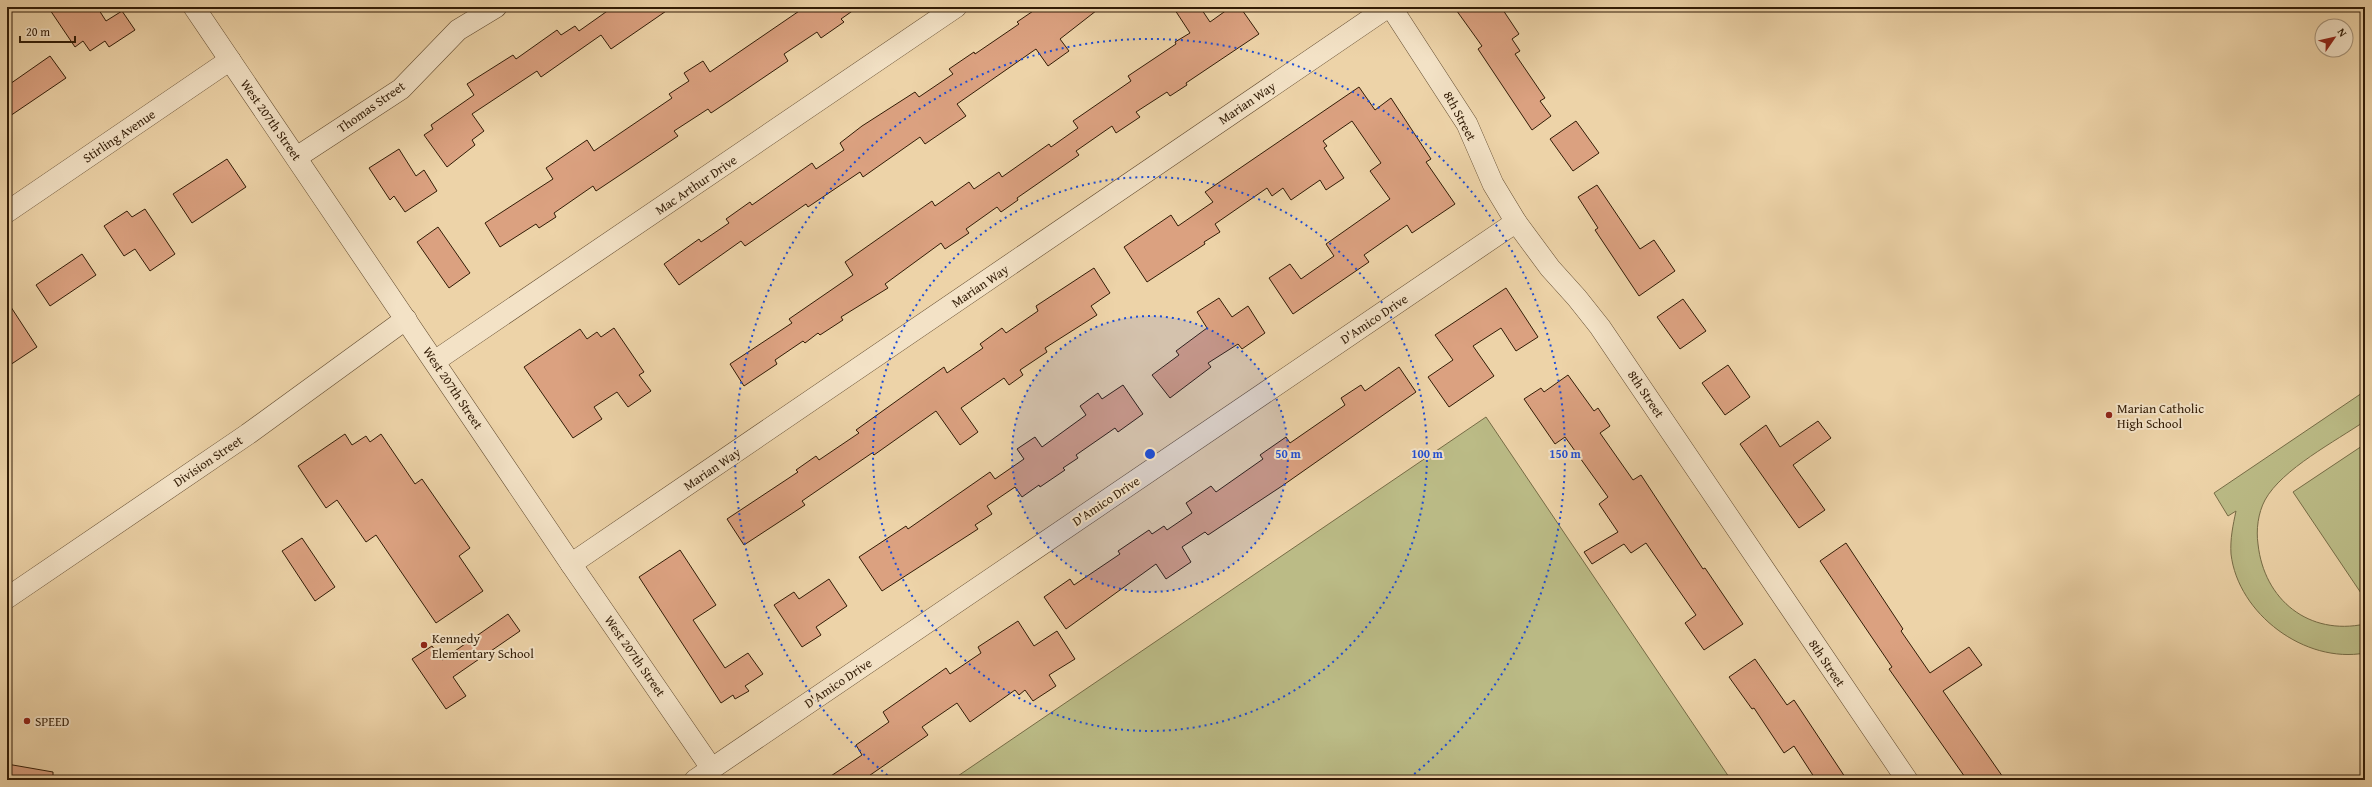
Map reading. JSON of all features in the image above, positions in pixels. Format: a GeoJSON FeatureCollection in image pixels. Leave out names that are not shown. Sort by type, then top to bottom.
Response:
{"type":"FeatureCollection","features":[{"type":"Feature","properties":{"kind":"street","name":"West 207th Street"},"geometry":{"type":"LineString","coordinates":[[194,7],[297,157],[571,564],[704,774]]}},
{"type":"Feature","properties":{"kind":"street","name":"Thomas Street"},"geometry":{"type":"LineString","coordinates":[[297,157],[401,89],[458,30],[496,7]]}},
{"type":"Feature","properties":{"kind":"street","name":"Mac Arthur Drive"},"geometry":{"type":"LineString","coordinates":[[435,361],[956,7]]}},
{"type":"Feature","properties":{"kind":"street","name":"Marian Way"},"geometry":{"type":"LineString","coordinates":[[571,564],[1388,7]]}},
{"type":"Feature","properties":{"kind":"street","name":"8th Street"},"geometry":{"type":"LineString","coordinates":[[1391,7],[1467,124],[1493,184],[1516,222],[1550,268],[1600,327],[1907,780]]}},
{"type":"Feature","properties":{"kind":"street","name":"Stirling Avenue"},"geometry":{"type":"LineString","coordinates":[[7,212],[230,60]]}},
{"type":"Feature","properties":{"kind":"street","name":"D'Amico Drive"},"geometry":{"type":"LineString","coordinates":[[704,774],[1516,222]]}},
{"type":"Feature","properties":{"kind":"street","name":"Division Street"},"geometry":{"type":"LineString","coordinates":[[7,598],[248,434],[406,319]]}},
{"type":"Feature","properties":{"kind":"green space"},"geometry":{"type":"Polygon","coordinates":[[[2365,391],[2365,421],[2310,456],[2284,477],[2265,500],[2259,516],[2257,527],[2258,544],[2262,564],[2269,582],[2280,597],[2293,610],[2308,619],[2326,624],[2345,626],[2365,624],[2365,653],[2342,654],[2320,651],[2298,642],[2278,630],[2261,615],[2246,596],[2236,576],[2231,554],[2231,537],[2236,511],[2228,516],[2214,493],[2365,391]]]}},
{"type":"Feature","properties":{"kind":"green space"},"geometry":{"type":"Polygon","coordinates":[[[1486,417],[1731,780],[952,780],[1486,417]]]}},
{"type":"Feature","properties":{"kind":"green space"},"geometry":{"type":"Polygon","coordinates":[[[2365,444],[2365,599],[2293,492],[2365,444]]]}},
{"type":"Feature","properties":{"kind":"building"},"geometry":{"type":"Polygon","coordinates":[[[48,7],[97,7],[106,21],[122,11],[135,30],[109,47],[105,41],[90,51],[83,41],[75,47],[48,7]]]}},
{"type":"Feature","properties":{"kind":"building"},"geometry":{"type":"Polygon","coordinates":[[[613,7],[672,7],[611,49],[601,35],[541,77],[537,71],[472,114],[484,131],[472,140],[475,145],[447,167],[424,135],[433,129],[431,125],[474,95],[467,84],[513,55],[516,59],[557,30],[561,35],[575,26],[579,31],[613,7]]]}},
{"type":"Feature","properties":{"kind":"building"},"geometry":{"type":"Polygon","coordinates":[[[805,7],[858,7],[841,19],[844,22],[821,38],[817,32],[784,54],[788,61],[729,101],[711,113],[708,109],[674,131],[678,136],[629,169],[596,191],[593,186],[554,213],[556,217],[539,228],[536,224],[500,247],[485,223],[553,179],[546,168],[587,140],[594,151],[672,98],[669,94],[689,81],[684,73],[703,61],[710,72],[805,7]]]}},
{"type":"Feature","properties":{"kind":"building"},"geometry":{"type":"Polygon","coordinates":[[[1039,7],[1101,7],[1060,39],[1069,51],[1048,66],[1036,49],[957,104],[966,116],[925,144],[920,137],[863,177],[860,172],[808,207],[806,204],[745,246],[741,241],[679,285],[664,264],[699,239],[701,242],[729,223],[726,219],[750,202],[752,205],[812,163],[816,169],[844,150],[840,143],[862,126],[915,92],[919,97],[953,74],[949,69],[974,52],[975,54],[1019,24],[1017,22],[1039,7]]]}},
{"type":"Feature","properties":{"kind":"building"},"geometry":{"type":"Polygon","coordinates":[[[1173,7],[1200,7],[1210,22],[1231,7],[1240,7],[1259,34],[1186,83],[1187,85],[1170,96],[1167,92],[1136,112],[1140,117],[1116,133],[1112,126],[1076,151],[1079,155],[1017,198],[1018,200],[1001,212],[997,207],[966,229],[969,233],[945,249],[941,243],[885,284],[888,288],[841,317],[843,320],[820,335],[818,333],[805,343],[803,341],[775,360],[777,364],[744,386],[730,364],[792,323],[789,319],[853,275],[845,262],[932,201],[935,206],[969,182],[974,189],[999,172],[1002,177],[1049,144],[1051,147],[1078,128],[1073,121],[1131,81],[1128,76],[1190,33],[1173,7]]]}},
{"type":"Feature","properties":{"kind":"building"},"geometry":{"type":"Polygon","coordinates":[[[1454,7],[1501,7],[1519,34],[1512,39],[1520,51],[1515,54],[1545,98],[1540,101],[1551,116],[1532,130],[1478,49],[1482,46],[1454,7]]]}},
{"type":"Feature","properties":{"kind":"building"},"geometry":{"type":"Polygon","coordinates":[[[50,56],[66,78],[7,118],[7,86],[50,56]]]}},
{"type":"Feature","properties":{"kind":"building"},"geometry":{"type":"Polygon","coordinates":[[[1359,87],[1375,110],[1391,98],[1431,159],[1426,162],[1455,204],[1412,233],[1407,225],[1364,255],[1369,262],[1293,314],[1269,278],[1290,264],[1301,279],[1334,256],[1326,244],[1390,199],[1370,171],[1381,163],[1352,121],[1323,141],[1327,146],[1324,148],[1344,178],[1326,190],[1320,180],[1291,200],[1283,188],[1272,196],[1267,188],[1215,224],[1220,232],[1204,242],[1205,244],[1147,282],[1124,247],[1171,215],[1178,226],[1213,202],[1205,192],[1359,87]]]}},
{"type":"Feature","properties":{"kind":"building"},"geometry":{"type":"Polygon","coordinates":[[[1576,121],[1599,153],[1573,171],[1550,139],[1576,121]]]}},
{"type":"Feature","properties":{"kind":"building"},"geometry":{"type":"Polygon","coordinates":[[[399,149],[416,176],[424,170],[437,191],[405,212],[394,196],[390,200],[369,168],[399,149]]]}},
{"type":"Feature","properties":{"kind":"building"},"geometry":{"type":"Polygon","coordinates":[[[227,159],[246,187],[192,223],[173,194],[227,159]]]}},
{"type":"Feature","properties":{"kind":"building"},"geometry":{"type":"Polygon","coordinates":[[[1597,185],[1640,249],[1654,240],[1675,271],[1639,296],[1595,230],[1598,228],[1578,197],[1597,185]]]}},
{"type":"Feature","properties":{"kind":"building"},"geometry":{"type":"Polygon","coordinates":[[[145,209],[175,254],[150,271],[135,249],[124,256],[104,226],[127,211],[132,217],[145,209]]]}},
{"type":"Feature","properties":{"kind":"building"},"geometry":{"type":"Polygon","coordinates":[[[438,227],[470,273],[449,288],[417,242],[438,227]]]}},
{"type":"Feature","properties":{"kind":"building"},"geometry":{"type":"Polygon","coordinates":[[[82,254],[96,275],[50,306],[36,285],[82,254]]]}},
{"type":"Feature","properties":{"kind":"building"},"geometry":{"type":"Polygon","coordinates":[[[1094,268],[1110,293],[1091,306],[1097,315],[1045,348],[1047,352],[1020,370],[1023,375],[1009,385],[1004,378],[961,408],[978,432],[960,445],[936,411],[874,455],[872,453],[802,501],[805,505],[744,545],[727,519],[798,472],[796,470],[816,456],[819,460],[859,433],[856,430],[944,367],[947,373],[983,348],[980,344],[1002,328],[1006,333],[1038,311],[1036,306],[1094,268]]]}},
{"type":"Feature","properties":{"kind":"building"},"geometry":{"type":"Polygon","coordinates":[[[1506,288],[1538,337],[1516,351],[1501,328],[1473,346],[1494,376],[1449,407],[1428,377],[1453,360],[1435,335],[1506,288]]]}},
{"type":"Feature","properties":{"kind":"building"},"geometry":{"type":"Polygon","coordinates":[[[1219,298],[1232,317],[1248,306],[1265,333],[1242,349],[1238,344],[1208,363],[1211,367],[1170,398],[1152,375],[1179,355],[1176,351],[1207,328],[1197,312],[1219,298]]]}},
{"type":"Feature","properties":{"kind":"building"},"geometry":{"type":"Polygon","coordinates":[[[1683,299],[1706,331],[1680,349],[1657,317],[1683,299]]]}},
{"type":"Feature","properties":{"kind":"building"},"geometry":{"type":"Polygon","coordinates":[[[7,301],[37,347],[7,367],[7,301]]]}},
{"type":"Feature","properties":{"kind":"building"},"geometry":{"type":"Polygon","coordinates":[[[614,328],[644,372],[639,375],[651,391],[628,407],[617,392],[594,407],[602,419],[573,438],[524,367],[580,329],[587,339],[597,332],[601,337],[614,328]]]}},
{"type":"Feature","properties":{"kind":"building"},"geometry":{"type":"Polygon","coordinates":[[[1728,365],[1750,397],[1725,415],[1702,383],[1728,365]]]}},
{"type":"Feature","properties":{"kind":"building"},"geometry":{"type":"Polygon","coordinates":[[[1399,367],[1416,392],[1282,486],[1208,535],[1205,532],[1182,547],[1191,562],[1166,579],[1156,564],[1066,629],[1044,597],[1070,579],[1074,585],[1120,554],[1118,551],[1149,530],[1152,534],[1164,526],[1167,530],[1192,513],[1186,503],[1211,486],[1216,492],[1263,459],[1260,455],[1286,437],[1290,443],[1345,405],[1341,398],[1361,385],[1365,391],[1399,367]]]}},
{"type":"Feature","properties":{"kind":"building"},"geometry":{"type":"Polygon","coordinates":[[[1568,375],[1594,411],[1598,408],[1610,426],[1600,433],[1633,480],[1641,475],[1703,569],[1705,568],[1743,624],[1704,650],[1685,623],[1696,615],[1646,543],[1631,553],[1624,544],[1592,564],[1584,552],[1618,532],[1599,504],[1608,497],[1565,437],[1555,444],[1524,399],[1541,388],[1544,392],[1568,375]]]}},
{"type":"Feature","properties":{"kind":"building"},"geometry":{"type":"Polygon","coordinates":[[[1123,385],[1143,414],[1118,432],[1115,428],[1076,455],[1078,458],[1063,468],[1065,470],[1040,487],[1039,485],[1022,497],[1015,487],[987,506],[992,514],[975,525],[978,529],[882,591],[859,557],[906,526],[908,529],[990,472],[995,479],[1024,459],[1017,449],[1035,437],[1042,447],[1086,415],[1080,406],[1098,393],[1102,399],[1123,385]]]}},
{"type":"Feature","properties":{"kind":"building"},"geometry":{"type":"Polygon","coordinates":[[[1818,421],[1831,438],[1793,465],[1825,510],[1799,528],[1740,444],[1766,425],[1780,447],[1818,421]]]}},
{"type":"Feature","properties":{"kind":"building"},"geometry":{"type":"Polygon","coordinates":[[[345,434],[352,445],[366,436],[370,442],[381,434],[415,484],[422,479],[470,548],[459,556],[483,591],[436,623],[376,535],[366,542],[337,500],[326,508],[298,466],[345,434]]]}},
{"type":"Feature","properties":{"kind":"building"},"geometry":{"type":"Polygon","coordinates":[[[302,538],[335,587],[315,601],[282,551],[302,538]]]}},
{"type":"Feature","properties":{"kind":"building"},"geometry":{"type":"Polygon","coordinates":[[[1846,543],[1903,629],[1901,631],[1930,673],[1969,647],[1982,665],[1943,691],[2005,780],[1967,780],[1889,669],[1892,667],[1820,561],[1846,543]]]}},
{"type":"Feature","properties":{"kind":"building"},"geometry":{"type":"Polygon","coordinates":[[[680,550],[716,605],[693,620],[725,668],[748,653],[763,674],[745,686],[749,691],[735,699],[733,695],[721,703],[639,577],[680,550]]]}},
{"type":"Feature","properties":{"kind":"building"},"geometry":{"type":"Polygon","coordinates":[[[829,579],[847,606],[816,627],[821,635],[802,647],[774,605],[794,592],[799,599],[829,579]]]}},
{"type":"Feature","properties":{"kind":"building"},"geometry":{"type":"Polygon","coordinates":[[[508,614],[520,631],[453,677],[466,696],[446,709],[412,659],[432,646],[442,660],[508,614]]]}},
{"type":"Feature","properties":{"kind":"building"},"geometry":{"type":"Polygon","coordinates":[[[1018,621],[1034,646],[1057,631],[1075,659],[1049,675],[1056,686],[1033,701],[1025,690],[1019,695],[1015,690],[970,722],[957,703],[922,727],[928,735],[863,780],[825,780],[862,755],[856,745],[889,722],[883,712],[946,668],[950,674],[981,653],[978,647],[1018,621]]]}},
{"type":"Feature","properties":{"kind":"building"},"geometry":{"type":"Polygon","coordinates":[[[1755,659],[1787,705],[1794,700],[1847,780],[1816,780],[1794,746],[1784,753],[1754,708],[1752,709],[1729,677],[1755,659]]]}},
{"type":"Feature","properties":{"kind":"building"},"geometry":{"type":"Polygon","coordinates":[[[7,764],[53,772],[53,780],[7,780],[7,764]]]}},
{"type":"Feature","properties":{"kind":"place","name":"Marian Catholic High School"},"geometry":{"type":"Point","coordinates":[2109,415]}},
{"type":"Feature","properties":{"kind":"place","name":"Kennedy Elementary School"},"geometry":{"type":"Point","coordinates":[424,645]}},
{"type":"Feature","properties":{"kind":"place","name":"SPEED"},"geometry":{"type":"Point","coordinates":[27,721]}}]}
